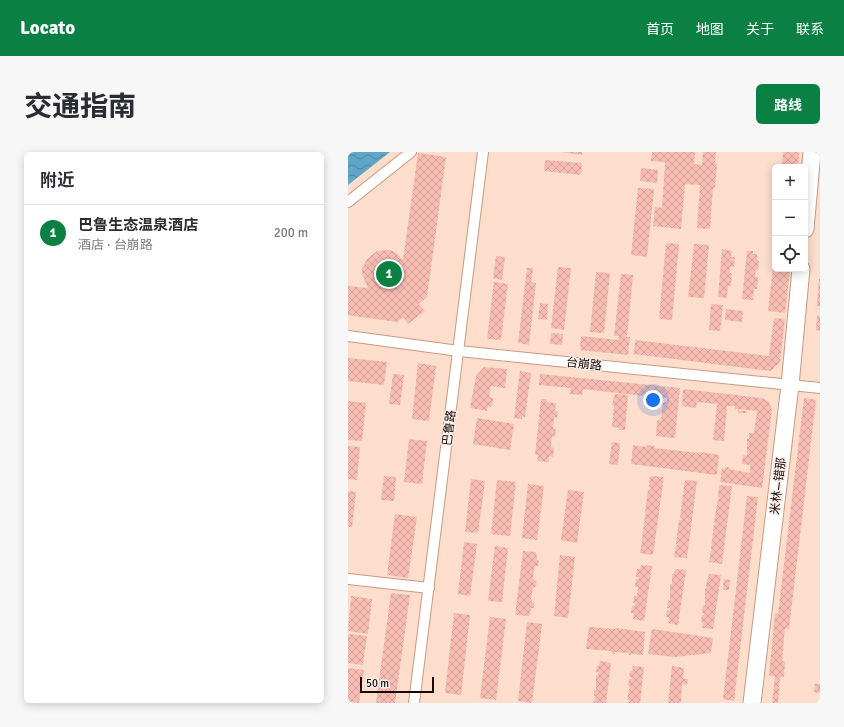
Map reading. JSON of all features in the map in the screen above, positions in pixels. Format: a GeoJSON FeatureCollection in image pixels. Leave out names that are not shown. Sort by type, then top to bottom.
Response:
{"type":"FeatureCollection","features":[{"type":"Feature","properties":{"kind":"highway"},"geometry":{"type":"LineString","coordinates":[[808,200],[812,152]]}},
{"type":"Feature","properties":{"kind":"highway","name":"米林—错那"},"geometry":{"type":"LineString","coordinates":[[752,703],[790,385],[801,272]]}},
{"type":"Feature","properties":{"kind":"street"},"geometry":{"type":"LineString","coordinates":[[348,202],[411,152]]}},
{"type":"Feature","properties":{"kind":"street","name":"巴鲁路"},"geometry":{"type":"LineString","coordinates":[[414,703],[483,152]]}},
{"type":"Feature","properties":{"kind":"street","name":"台崩路"},"geometry":{"type":"LineString","coordinates":[[348,336],[459,351],[820,388]]}},
{"type":"Feature","properties":{"kind":"street"},"geometry":{"type":"LineString","coordinates":[[348,579],[428,588]]}},
{"type":"Feature","properties":{"kind":"water"},"geometry":{"type":"Polygon","coordinates":[[[348,152],[390,152],[348,185],[348,152]]]}},
{"type":"Feature","properties":{"kind":"building"},"geometry":{"type":"Polygon","coordinates":[[[562,152],[582,152],[582,155],[562,152]]]}},
{"type":"Feature","properties":{"kind":"building"},"geometry":{"type":"Polygon","coordinates":[[[652,152],[695,152],[694,164],[702,165],[703,152],[716,152],[715,163],[717,164],[715,188],[713,188],[710,229],[697,228],[700,185],[685,184],[681,229],[653,226],[655,207],[662,208],[665,162],[651,161],[652,152]]]}},
{"type":"Feature","properties":{"kind":"building"},"geometry":{"type":"Polygon","coordinates":[[[783,152],[799,152],[798,164],[782,164],[783,152]]]}},
{"type":"Feature","properties":{"kind":"building"},"geometry":{"type":"Polygon","coordinates":[[[418,153],[446,157],[427,297],[419,304],[425,311],[408,324],[403,317],[397,322],[348,315],[348,286],[368,288],[362,274],[362,268],[368,258],[377,251],[389,250],[395,252],[403,260],[418,153]]]}},
{"type":"Feature","properties":{"kind":"building"},"geometry":{"type":"Polygon","coordinates":[[[545,160],[582,163],[581,175],[544,171],[545,160]]]}},
{"type":"Feature","properties":{"kind":"building"},"geometry":{"type":"Polygon","coordinates":[[[641,168],[658,170],[657,183],[640,181],[641,168]]]}},
{"type":"Feature","properties":{"kind":"building"},"geometry":{"type":"Polygon","coordinates":[[[638,188],[654,189],[647,257],[631,255],[638,188]]]}},
{"type":"Feature","properties":{"kind":"building"},"geometry":{"type":"Polygon","coordinates":[[[666,243],[679,244],[672,320],[659,319],[666,243]]]}},
{"type":"Feature","properties":{"kind":"building"},"geometry":{"type":"Polygon","coordinates":[[[694,244],[709,245],[704,298],[688,297],[694,244]]]}},
{"type":"Feature","properties":{"kind":"building"},"geometry":{"type":"Polygon","coordinates":[[[722,249],[732,251],[731,257],[735,257],[734,267],[730,267],[730,273],[732,273],[731,286],[728,286],[727,298],[718,297],[722,249]]]}},
{"type":"Feature","properties":{"kind":"building"},"geometry":{"type":"Polygon","coordinates":[[[747,251],[753,251],[753,254],[757,254],[757,260],[759,261],[758,270],[756,270],[755,277],[758,277],[757,289],[754,289],[753,300],[742,299],[747,251]]]}},
{"type":"Feature","properties":{"kind":"building"},"geometry":{"type":"Polygon","coordinates":[[[496,256],[505,257],[502,280],[493,278],[496,256]]]}},
{"type":"Feature","properties":{"kind":"building"},"geometry":{"type":"Polygon","coordinates":[[[558,267],[571,268],[564,330],[551,328],[558,267]]]}},
{"type":"Feature","properties":{"kind":"building"},"geometry":{"type":"Polygon","coordinates":[[[527,268],[533,268],[531,282],[536,283],[529,345],[518,343],[527,268]]]}},
{"type":"Feature","properties":{"kind":"building"},"geometry":{"type":"Polygon","coordinates":[[[596,272],[610,273],[604,333],[590,332],[596,272]]]}},
{"type":"Feature","properties":{"kind":"building"},"geometry":{"type":"Polygon","coordinates":[[[772,272],[790,272],[785,313],[768,311],[772,272]]]}},
{"type":"Feature","properties":{"kind":"building"},"geometry":{"type":"Polygon","coordinates":[[[621,274],[633,275],[627,337],[630,337],[628,355],[580,350],[581,336],[618,340],[619,336],[614,336],[621,274]]]}},
{"type":"Feature","properties":{"kind":"building"},"geometry":{"type":"Polygon","coordinates":[[[819,279],[820,306],[817,306],[819,279]]]}},
{"type":"Feature","properties":{"kind":"building"},"geometry":{"type":"Polygon","coordinates":[[[494,282],[508,284],[501,340],[487,339],[494,282]]]}},
{"type":"Feature","properties":{"kind":"building"},"geometry":{"type":"Polygon","coordinates":[[[540,303],[548,304],[547,320],[538,319],[540,303]]]}},
{"type":"Feature","properties":{"kind":"building"},"geometry":{"type":"Polygon","coordinates":[[[711,304],[723,305],[720,331],[709,330],[711,304]]]}},
{"type":"Feature","properties":{"kind":"building"},"geometry":{"type":"Polygon","coordinates":[[[726,309],[743,311],[742,322],[725,320],[726,309]]]}},
{"type":"Feature","properties":{"kind":"building"},"geometry":{"type":"Polygon","coordinates":[[[817,315],[820,316],[820,331],[816,330],[817,315]]]}},
{"type":"Feature","properties":{"kind":"building"},"geometry":{"type":"Polygon","coordinates":[[[774,318],[785,319],[780,362],[771,371],[634,354],[635,340],[769,356],[774,318]]]}},
{"type":"Feature","properties":{"kind":"building"},"geometry":{"type":"Polygon","coordinates":[[[551,333],[563,334],[562,345],[550,344],[551,333]]]}},
{"type":"Feature","properties":{"kind":"building"},"geometry":{"type":"Polygon","coordinates":[[[348,358],[387,362],[384,385],[348,381],[348,358]]]}},
{"type":"Feature","properties":{"kind":"building"},"geometry":{"type":"Polygon","coordinates":[[[418,363],[436,366],[429,421],[412,419],[418,363]]]}},
{"type":"Feature","properties":{"kind":"building"},"geometry":{"type":"Polygon","coordinates":[[[484,367],[507,369],[505,388],[491,386],[489,397],[493,398],[492,407],[488,406],[487,411],[470,408],[476,376],[484,367]]]}},
{"type":"Feature","properties":{"kind":"building"},"geometry":{"type":"Polygon","coordinates":[[[520,371],[531,373],[525,417],[522,416],[522,419],[514,418],[520,371]]]}},
{"type":"Feature","properties":{"kind":"building"},"geometry":{"type":"Polygon","coordinates":[[[393,374],[404,375],[400,405],[389,404],[393,374]]]}},
{"type":"Feature","properties":{"kind":"building"},"geometry":{"type":"Polygon","coordinates":[[[540,374],[680,388],[675,438],[656,436],[657,420],[661,420],[663,402],[667,402],[667,398],[650,396],[650,398],[644,398],[644,396],[583,389],[582,395],[570,394],[571,388],[539,385],[540,374]]]}},
{"type":"Feature","properties":{"kind":"building"},"geometry":{"type":"Polygon","coordinates":[[[683,389],[762,398],[769,402],[772,410],[762,488],[720,482],[722,468],[725,469],[725,467],[729,467],[728,469],[750,473],[750,465],[742,464],[743,455],[747,456],[747,439],[749,439],[749,433],[754,433],[757,411],[739,409],[739,411],[747,411],[747,413],[738,413],[738,409],[735,409],[735,406],[727,406],[724,441],[713,440],[717,404],[697,402],[696,408],[682,406],[683,389]]]}},
{"type":"Feature","properties":{"kind":"building"},"geometry":{"type":"Polygon","coordinates":[[[615,394],[628,395],[625,430],[618,430],[619,428],[612,427],[614,405],[612,405],[615,394]]]}},
{"type":"Feature","properties":{"kind":"building"},"geometry":{"type":"Polygon","coordinates":[[[804,398],[816,400],[789,629],[785,628],[782,661],[785,661],[784,677],[780,677],[778,703],[772,703],[775,676],[769,676],[775,613],[778,614],[804,398]]]}},
{"type":"Feature","properties":{"kind":"building"},"geometry":{"type":"Polygon","coordinates":[[[541,399],[547,399],[546,402],[556,403],[555,411],[558,411],[557,418],[554,417],[553,429],[556,429],[555,437],[552,436],[551,447],[554,448],[553,457],[549,456],[549,462],[537,461],[538,455],[535,455],[541,399]]]}},
{"type":"Feature","properties":{"kind":"building"},"geometry":{"type":"Polygon","coordinates":[[[348,401],[366,403],[362,441],[348,440],[348,401]]]}},
{"type":"Feature","properties":{"kind":"building"},"geometry":{"type":"Polygon","coordinates":[[[477,418],[514,424],[510,450],[473,444],[477,418]]]}},
{"type":"Feature","properties":{"kind":"building"},"geometry":{"type":"Polygon","coordinates":[[[409,439],[427,441],[422,484],[404,482],[409,439]]]}},
{"type":"Feature","properties":{"kind":"building"},"geometry":{"type":"Polygon","coordinates":[[[612,442],[620,443],[618,465],[609,464],[612,442]]]}},
{"type":"Feature","properties":{"kind":"building"},"geometry":{"type":"Polygon","coordinates":[[[633,445],[646,447],[647,445],[654,446],[654,448],[719,455],[717,475],[631,464],[633,445]]]}},
{"type":"Feature","properties":{"kind":"building"},"geometry":{"type":"Polygon","coordinates":[[[348,446],[360,447],[357,480],[348,479],[348,446]]]}},
{"type":"Feature","properties":{"kind":"building"},"geometry":{"type":"Polygon","coordinates":[[[384,476],[396,477],[394,501],[381,500],[384,476]]]}},
{"type":"Feature","properties":{"kind":"building"},"geometry":{"type":"Polygon","coordinates":[[[650,476],[664,477],[653,555],[640,553],[642,540],[644,539],[642,539],[645,515],[647,513],[645,513],[648,490],[651,488],[649,487],[650,476]]]}},
{"type":"Feature","properties":{"kind":"building"},"geometry":{"type":"Polygon","coordinates":[[[471,479],[485,481],[478,533],[465,532],[471,479]]]}},
{"type":"Feature","properties":{"kind":"building"},"geometry":{"type":"Polygon","coordinates":[[[497,480],[516,482],[510,536],[491,534],[497,480]]]}},
{"type":"Feature","properties":{"kind":"building"},"geometry":{"type":"Polygon","coordinates":[[[685,480],[697,481],[687,558],[674,557],[676,545],[679,544],[676,544],[679,520],[682,520],[682,518],[680,518],[683,494],[685,494],[683,492],[685,480]]]}},
{"type":"Feature","properties":{"kind":"building"},"geometry":{"type":"Polygon","coordinates":[[[528,484],[544,486],[537,540],[522,538],[528,484]]]}},
{"type":"Feature","properties":{"kind":"building"},"geometry":{"type":"Polygon","coordinates":[[[719,485],[732,486],[722,564],[709,562],[712,550],[714,524],[716,525],[714,522],[718,499],[720,499],[718,497],[719,485]]]}},
{"type":"Feature","properties":{"kind":"building"},"geometry":{"type":"Polygon","coordinates":[[[568,490],[584,492],[577,543],[561,540],[568,490]]]}},
{"type":"Feature","properties":{"kind":"building"},"geometry":{"type":"Polygon","coordinates":[[[348,491],[356,492],[352,527],[348,527],[348,491]]]}},
{"type":"Feature","properties":{"kind":"building"},"geometry":{"type":"Polygon","coordinates":[[[747,496],[758,497],[734,701],[723,699],[747,496]]]}},
{"type":"Feature","properties":{"kind":"building"},"geometry":{"type":"Polygon","coordinates":[[[395,514],[417,517],[408,578],[387,575],[395,514]]]}},
{"type":"Feature","properties":{"kind":"building"},"geometry":{"type":"Polygon","coordinates":[[[464,542],[477,544],[470,596],[458,594],[464,542]]]}},
{"type":"Feature","properties":{"kind":"building"},"geometry":{"type":"Polygon","coordinates":[[[495,546],[508,548],[502,602],[488,601],[495,546]]]}},
{"type":"Feature","properties":{"kind":"building"},"geometry":{"type":"Polygon","coordinates":[[[523,551],[536,552],[537,560],[539,560],[538,566],[536,566],[534,570],[533,578],[537,581],[536,587],[533,587],[531,598],[532,602],[534,602],[534,608],[531,608],[529,616],[515,615],[523,551]]]}},
{"type":"Feature","properties":{"kind":"building"},"geometry":{"type":"Polygon","coordinates":[[[560,555],[575,557],[568,618],[554,616],[560,555]]]}},
{"type":"Feature","properties":{"kind":"building"},"geometry":{"type":"Polygon","coordinates":[[[641,565],[652,566],[644,621],[633,619],[634,613],[631,613],[632,606],[635,606],[635,603],[633,603],[634,596],[637,596],[638,587],[635,587],[636,579],[638,580],[639,577],[636,577],[637,569],[640,569],[641,565]]]}},
{"type":"Feature","properties":{"kind":"building"},"geometry":{"type":"Polygon","coordinates":[[[675,569],[686,570],[678,625],[668,623],[669,617],[666,617],[667,610],[670,611],[670,608],[667,608],[668,600],[670,601],[670,584],[672,584],[672,574],[674,574],[675,569]]]}},
{"type":"Feature","properties":{"kind":"building"},"geometry":{"type":"Polygon","coordinates":[[[709,574],[721,575],[713,629],[702,628],[703,622],[701,622],[702,615],[704,615],[704,613],[702,613],[703,605],[705,605],[705,588],[707,588],[707,579],[709,574]]]}},
{"type":"Feature","properties":{"kind":"building"},"geometry":{"type":"Polygon","coordinates":[[[724,579],[730,580],[729,590],[723,590],[724,579]]]}},
{"type":"Feature","properties":{"kind":"building"},"geometry":{"type":"Polygon","coordinates":[[[391,593],[410,595],[395,703],[376,703],[391,593]]]}},
{"type":"Feature","properties":{"kind":"building"},"geometry":{"type":"Polygon","coordinates":[[[351,596],[372,599],[368,634],[348,631],[351,596]]]}},
{"type":"Feature","properties":{"kind":"building"},"geometry":{"type":"Polygon","coordinates":[[[454,613],[470,615],[461,695],[445,693],[454,613]]]}},
{"type":"Feature","properties":{"kind":"building"},"geometry":{"type":"Polygon","coordinates":[[[490,617],[506,619],[496,700],[480,698],[490,617]]]}},
{"type":"Feature","properties":{"kind":"building"},"geometry":{"type":"Polygon","coordinates":[[[527,622],[542,624],[532,703],[518,701],[527,622]]]}},
{"type":"Feature","properties":{"kind":"building"},"geometry":{"type":"Polygon","coordinates":[[[589,627],[617,628],[645,632],[643,655],[629,655],[629,653],[615,652],[615,654],[611,653],[612,651],[586,649],[589,627]]]}},
{"type":"Feature","properties":{"kind":"building"},"geometry":{"type":"Polygon","coordinates":[[[652,629],[713,638],[711,653],[675,657],[648,654],[652,629]]]}},
{"type":"Feature","properties":{"kind":"building"},"geometry":{"type":"Polygon","coordinates":[[[348,634],[367,636],[363,665],[348,663],[348,634]]]}},
{"type":"Feature","properties":{"kind":"building"},"geometry":{"type":"Polygon","coordinates":[[[600,661],[611,663],[606,703],[593,703],[596,696],[594,696],[594,690],[596,690],[596,675],[598,675],[599,672],[596,672],[597,666],[599,666],[600,661]]]}},
{"type":"Feature","properties":{"kind":"building"},"geometry":{"type":"Polygon","coordinates":[[[633,666],[644,667],[640,703],[628,703],[629,700],[627,700],[630,686],[628,686],[629,679],[632,677],[629,677],[630,671],[632,671],[633,666]]]}},
{"type":"Feature","properties":{"kind":"building"},"geometry":{"type":"Polygon","coordinates":[[[672,666],[684,668],[683,679],[688,679],[687,685],[682,684],[681,703],[668,703],[672,666]]]}},
{"type":"Feature","properties":{"kind":"building"},"geometry":{"type":"Polygon","coordinates":[[[348,668],[364,670],[359,703],[348,702],[348,668]]]}},
{"type":"Feature","properties":{"kind":"building"},"geometry":{"type":"Polygon","coordinates":[[[815,684],[820,684],[820,693],[814,692],[815,684]]]}},
{"type":"Feature","properties":{"kind":"place","name":"巴鲁生态温泉酒店"},"geometry":{"type":"Point","coordinates":[389,274]}}]}
